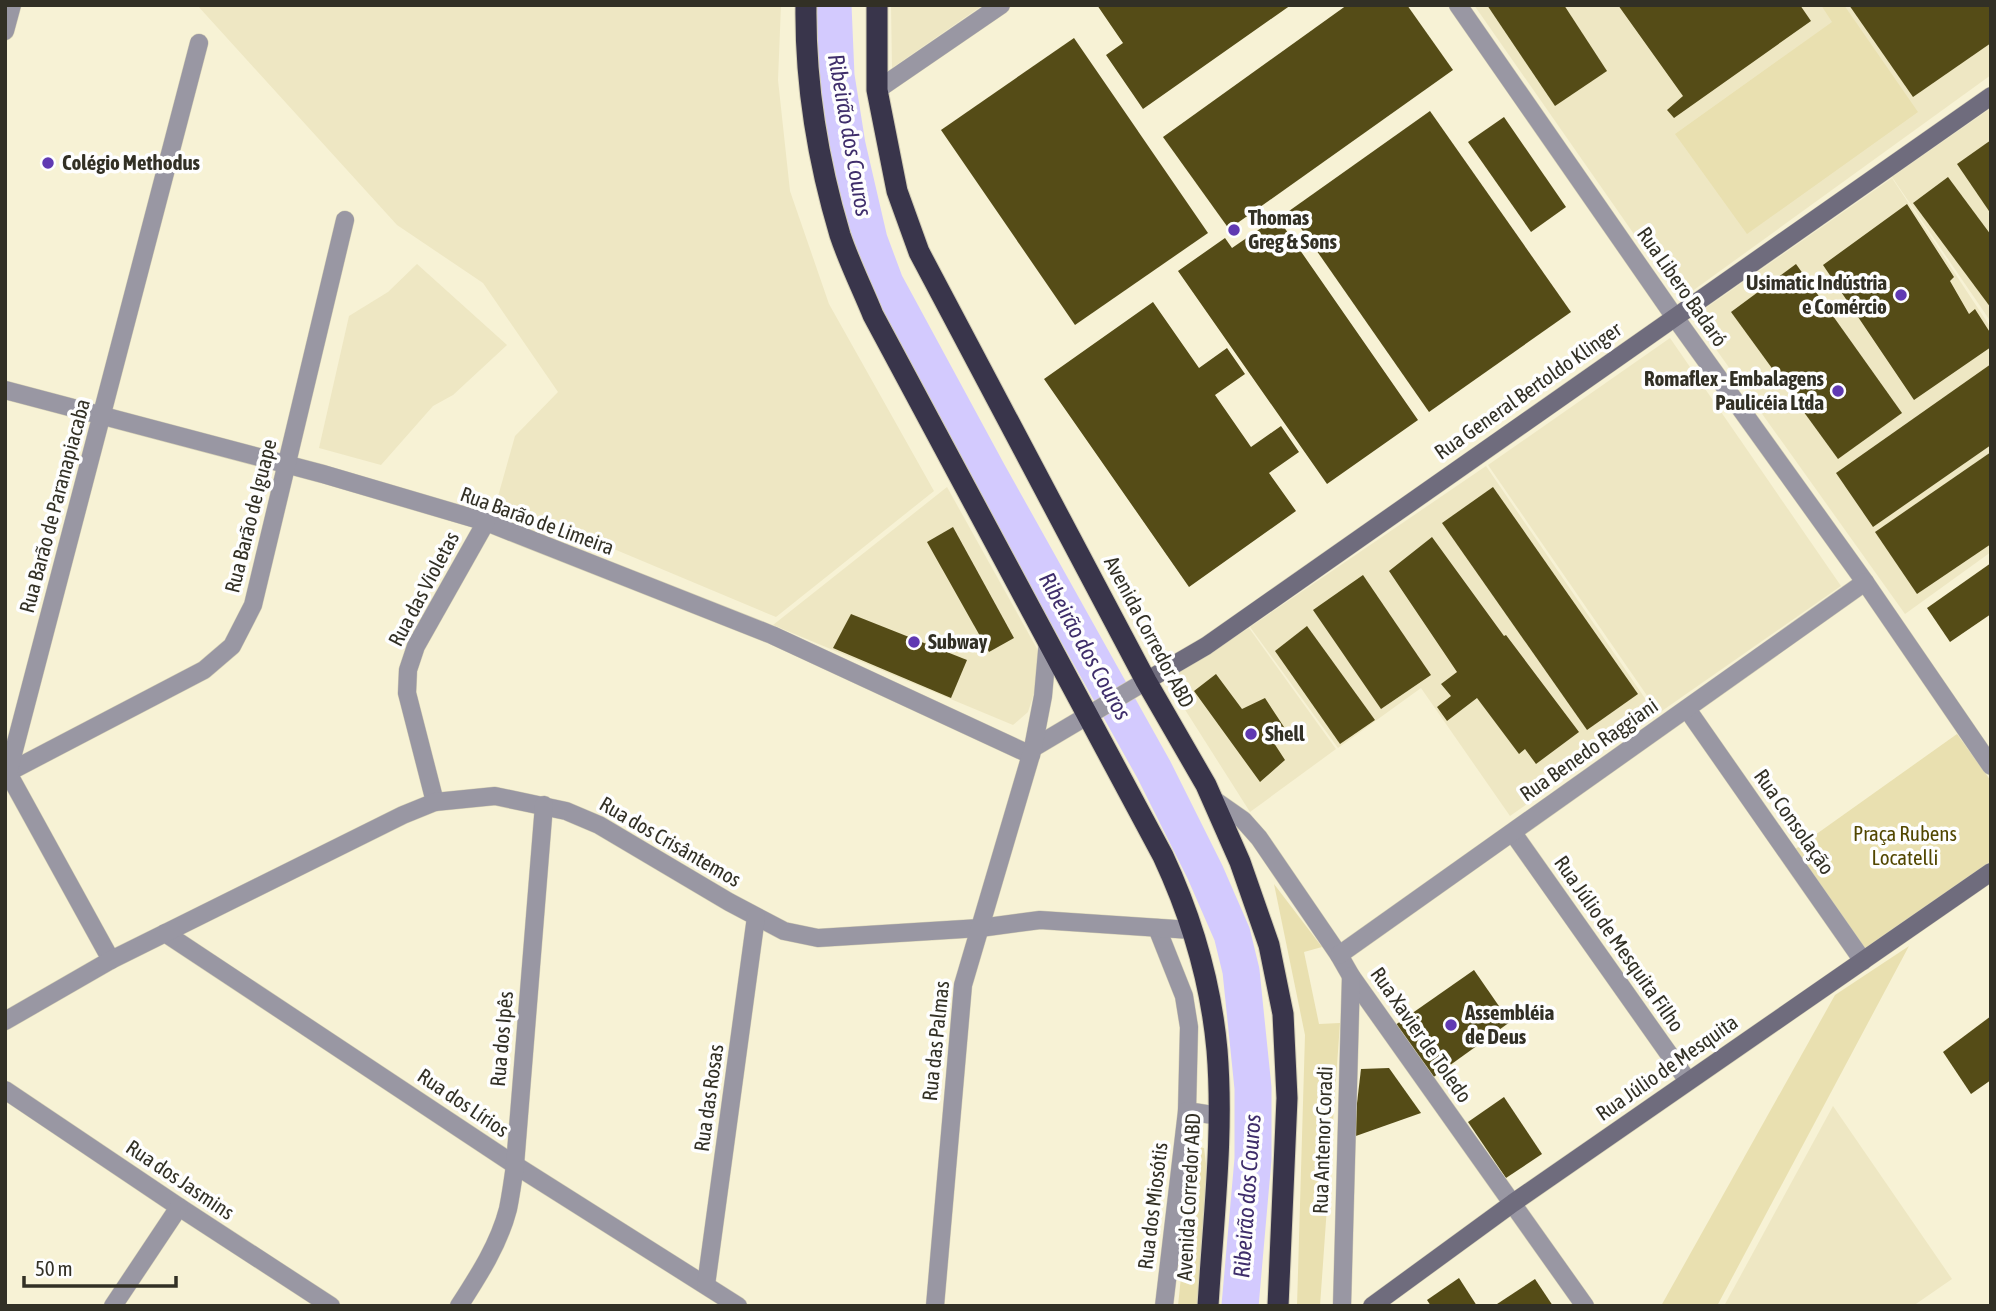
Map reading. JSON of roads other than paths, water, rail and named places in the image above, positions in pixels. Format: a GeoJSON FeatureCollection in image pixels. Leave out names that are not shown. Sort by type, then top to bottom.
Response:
{"type":"FeatureCollection","features":[{"type":"Feature","properties":{"kind":"highway","name":"Avenida Corredor ABD"},"geometry":{"type":"LineString","coordinates":[[806,5],[806,45],[819,151],[841,236],[873,315],[1048,640],[1094,712],[1179,891],[1208,994],[1215,1038],[1219,1116],[1208,1306]]}},
{"type":"Feature","properties":{"kind":"highway","name":"Avenida Corredor ABD"},"geometry":{"type":"LineString","coordinates":[[877,5],[877,90],[897,191],[919,252],[1141,685],[1213,799],[1240,862],[1269,945],[1283,1014],[1287,1098],[1278,1306]]}},
{"type":"Feature","properties":{"kind":"street"},"geometry":{"type":"LineString","coordinates":[[5,31],[12,5]]}},
{"type":"Feature","properties":{"kind":"street"},"geometry":{"type":"LineString","coordinates":[[877,90],[1001,5]]}},
{"type":"Feature","properties":{"kind":"street","name":"Rua Libero Badaró"},"geometry":{"type":"LineString","coordinates":[[1458,5],[1674,316],[1865,582],[1991,766]]}},
{"type":"Feature","properties":{"kind":"street","name":"Rua Barão de Paranapiacaba"},"geometry":{"type":"LineString","coordinates":[[6,773],[200,43]]}},
{"type":"Feature","properties":{"kind":"street","name":"Rua General Bertoldo Klinger"},"geometry":{"type":"LineString","coordinates":[[1094,712],[1206,646],[1991,96]]}},
{"type":"Feature","properties":{"kind":"street","name":"Rua Barão de Iguape"},"geometry":{"type":"LineString","coordinates":[[6,773],[204,670],[232,646],[253,605],[345,220]]}},
{"type":"Feature","properties":{"kind":"street","name":"Rua Barão de Limeira"},"geometry":{"type":"LineString","coordinates":[[5,390],[287,465],[486,522],[772,635],[1032,751]]}},
{"type":"Feature","properties":{"kind":"street","name":"Rua das Violetas"},"geometry":{"type":"LineString","coordinates":[[435,802],[407,693],[408,670],[416,646],[486,522]]}},
{"type":"Feature","properties":{"kind":"street","name":"Rua Benedo Raggiani"},"geometry":{"type":"LineString","coordinates":[[1339,955],[1865,582]]}},
{"type":"Feature","properties":{"kind":"street","name":"Rua das Palmas"},"geometry":{"type":"LineString","coordinates":[[935,1306],[963,985],[1032,751],[1048,640]]}},
{"type":"Feature","properties":{"kind":"street","name":"Rua Consolação"},"geometry":{"type":"LineString","coordinates":[[1687,709],[1863,961]]}},
{"type":"Feature","properties":{"kind":"street"},"geometry":{"type":"LineString","coordinates":[[1032,751],[1094,712]]}},
{"type":"Feature","properties":{"kind":"street"},"geometry":{"type":"LineString","coordinates":[[6,773],[111,960]]}},
{"type":"Feature","properties":{"kind":"street","name":"Rua dos Crisântemos"},"geometry":{"type":"LineString","coordinates":[[5,1021],[111,960],[403,815],[435,802],[495,796],[565,811],[599,825],[784,932],[818,938],[980,928],[1040,920],[1191,930]]}},
{"type":"Feature","properties":{"kind":"street","name":"Rua Xavier de Toledo"},"geometry":{"type":"LineString","coordinates":[[1213,799],[1243,820],[1259,838],[1339,955],[1350,976],[1585,1306]]}},
{"type":"Feature","properties":{"kind":"street","name":"Rua dos Ipês"},"geometry":{"type":"LineString","coordinates":[[459,1306],[485,1266],[497,1239],[507,1210],[515,1165],[544,806]]}},
{"type":"Feature","properties":{"kind":"street","name":"Rua Júlio de Mesquita Filho"},"geometry":{"type":"LineString","coordinates":[[1513,833],[1688,1081]]}},
{"type":"Feature","properties":{"kind":"street","name":"Rua Júlio de Mesquita"},"geometry":{"type":"LineString","coordinates":[[1371,1306],[1513,1203],[1991,872]]}},
{"type":"Feature","properties":{"kind":"street","name":"Rua das Rosas"},"geometry":{"type":"LineString","coordinates":[[706,1285],[756,917]]}},
{"type":"Feature","properties":{"kind":"street","name":"Rua dos Miosótis"},"geometry":{"type":"LineString","coordinates":[[1157,928],[1184,996],[1189,1027],[1187,1111],[1164,1306]]}},
{"type":"Feature","properties":{"kind":"street","name":"Rua dos Lírios"},"geometry":{"type":"LineString","coordinates":[[165,933],[515,1165],[738,1306]]}},
{"type":"Feature","properties":{"kind":"street","name":"Rua Antenor Coradi"},"geometry":{"type":"LineString","coordinates":[[1342,1306],[1350,976]]}},
{"type":"Feature","properties":{"kind":"street","name":"Rua dos Jasmins"},"geometry":{"type":"LineString","coordinates":[[5,1090],[331,1306]]}},
{"type":"Feature","properties":{"kind":"street"},"geometry":{"type":"LineString","coordinates":[[1187,1111],[1219,1116]]}},
{"type":"Feature","properties":{"kind":"street"},"geometry":{"type":"LineString","coordinates":[[113,1306],[179,1207]]}},
{"type":"Feature","properties":{"kind":"waterway","name":"Ribeirão dos Couros"},"geometry":{"type":"LineString","coordinates":[[833,5],[836,76],[847,145],[869,240],[885,283],[1154,770],[1205,872],[1232,934],[1241,971],[1253,1088],[1253,1159],[1240,1306]]}},
{"type":"Feature","properties":{"kind":"place","name":"Colégio Methodus"},"geometry":{"type":"Point","coordinates":[48,163]}},
{"type":"Feature","properties":{"kind":"place","name":"Thomas Greg & Sons"},"geometry":{"type":"Point","coordinates":[1234,230]}},
{"type":"Feature","properties":{"kind":"place","name":"Usimatic Indústria e Comércio"},"geometry":{"type":"Point","coordinates":[1901,295]}},
{"type":"Feature","properties":{"kind":"place","name":"Romaflex - Embalagens Paulicéia Ltda"},"geometry":{"type":"Point","coordinates":[1838,391]}},
{"type":"Feature","properties":{"kind":"place","name":"Subway"},"geometry":{"type":"Point","coordinates":[914,642]}},
{"type":"Feature","properties":{"kind":"place","name":"Shell"},"geometry":{"type":"Point","coordinates":[1251,734]}},
{"type":"Feature","properties":{"kind":"place","name":"Assembléia de Deus"},"geometry":{"type":"Point","coordinates":[1451,1025]}},
{"type":"Feature","properties":{"kind":"park label","name":"Praça Rubens Locatelli"},"geometry":{"type":"Point","coordinates":[1905,846]}}]}
